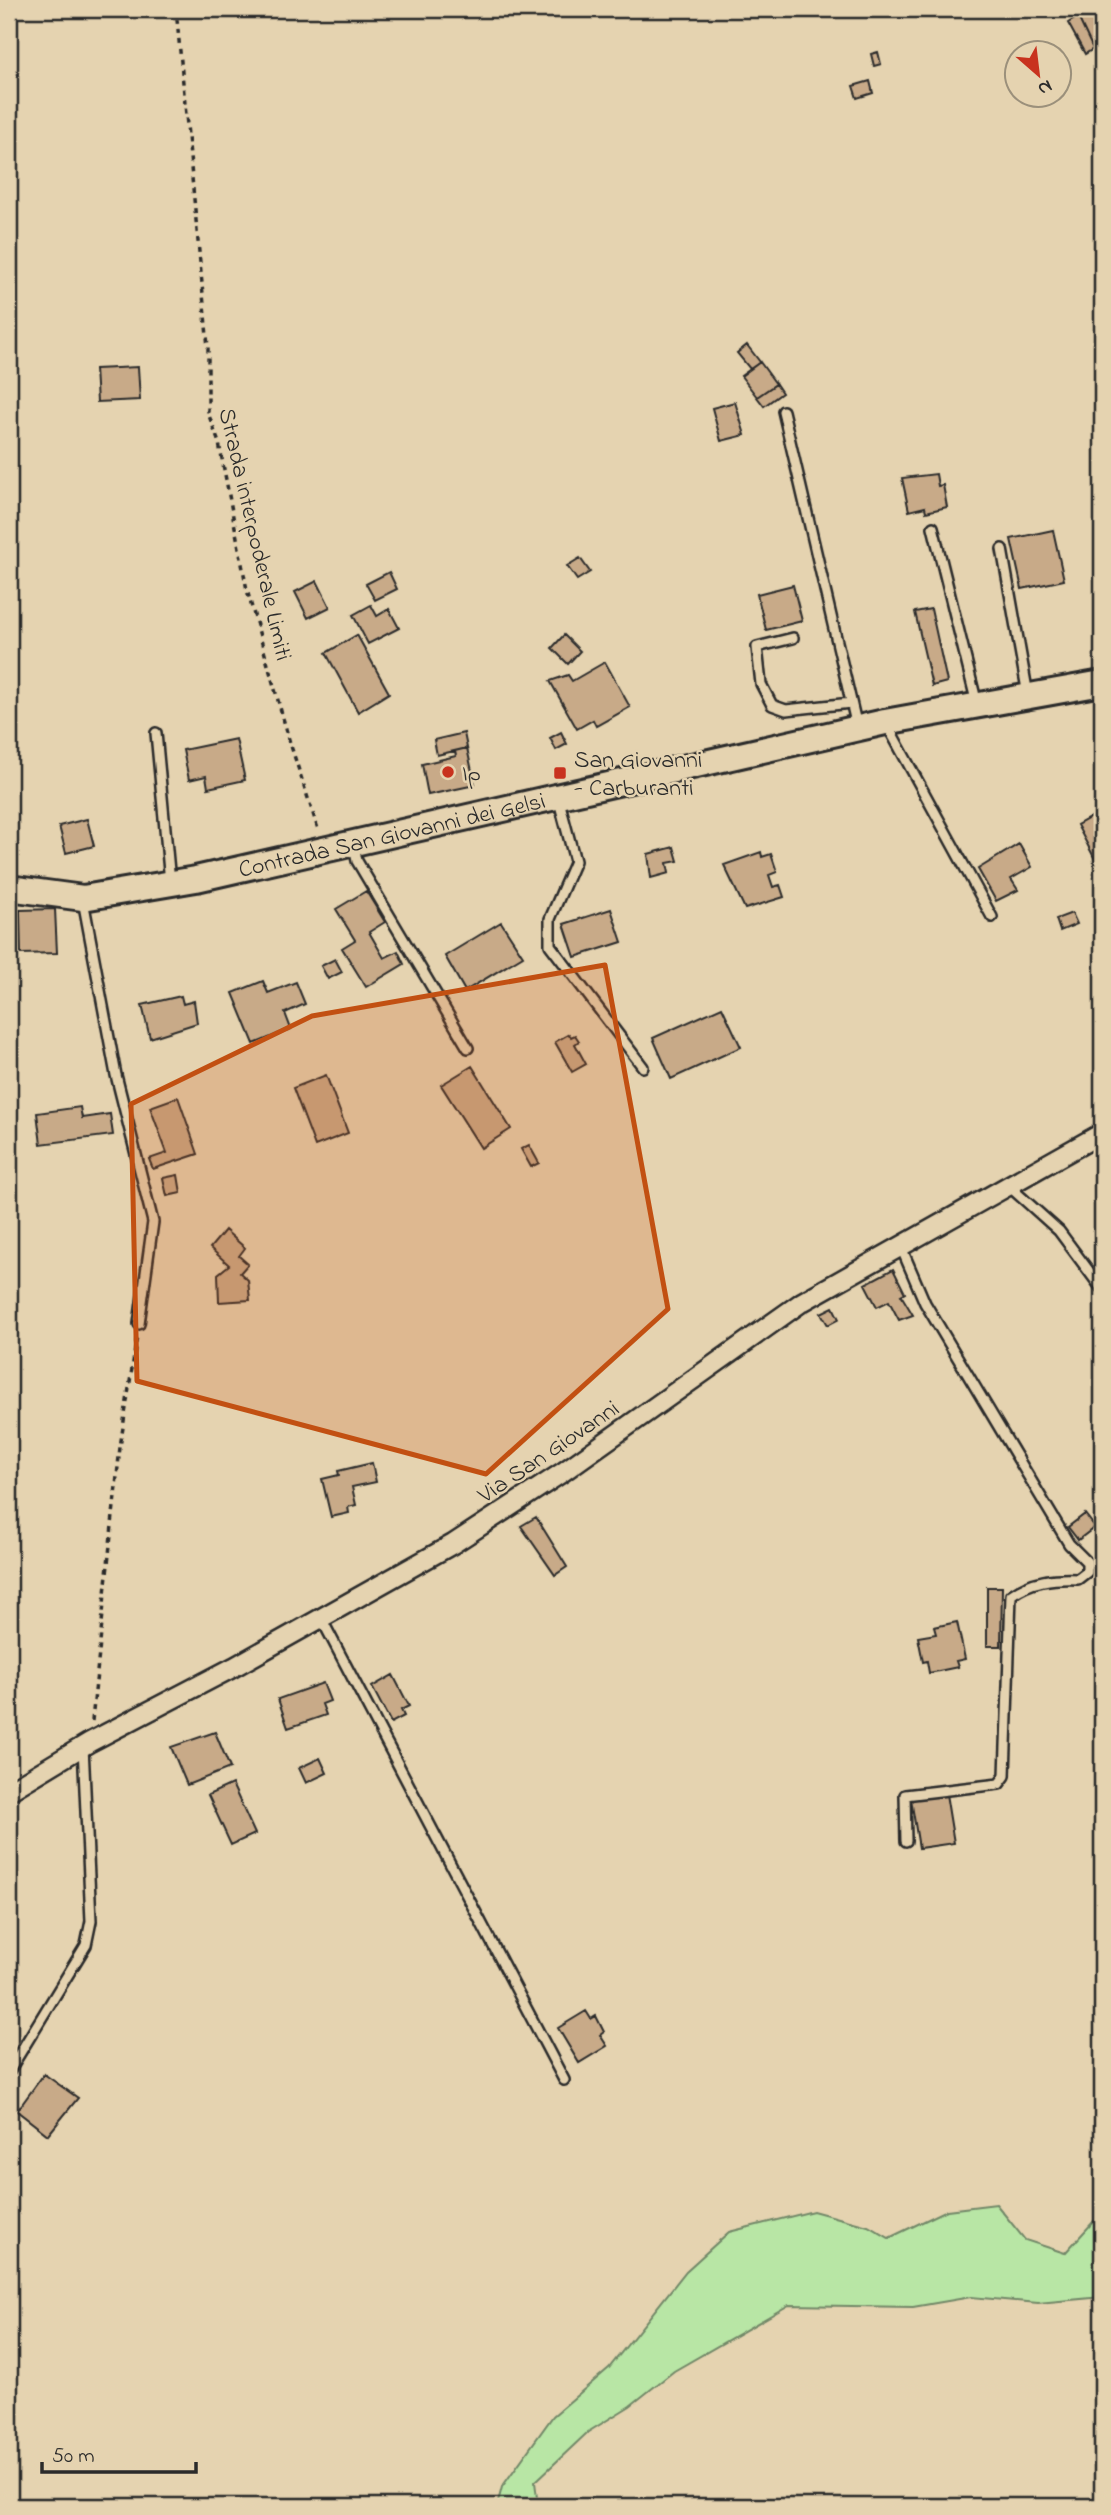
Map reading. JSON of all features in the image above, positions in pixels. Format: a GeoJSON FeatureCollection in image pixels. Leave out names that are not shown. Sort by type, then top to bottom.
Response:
{"type":"FeatureCollection","features":[{"type":"Feature","properties":{"kind":"main road","name":"Contrada San Giovanni dei Gelsi"},"geometry":{"type":"LineString","coordinates":[[9,888],[83,898],[170,883],[325,851],[558,795],[885,722],[1102,683]]}},
{"type":"Feature","properties":{"kind":"street","name":"Via San Giovanni"},"geometry":{"type":"LineString","coordinates":[[9,1791],[86,1744],[453,1544],[563,1472],[802,1302],[1102,1133]]}},
{"type":"Feature","properties":{"kind":"lane"},"geometry":{"type":"LineString","coordinates":[[783,411],[858,728]]}},
{"type":"Feature","properties":{"kind":"lane"},"geometry":{"type":"LineString","coordinates":[[933,527],[977,705]]}},
{"type":"Feature","properties":{"kind":"lane"},"geometry":{"type":"LineString","coordinates":[[1002,549],[1028,697]]}},
{"type":"Feature","properties":{"kind":"lane"},"geometry":{"type":"LineString","coordinates":[[793,638],[757,647],[761,684],[772,705],[786,710],[851,703]]}},
{"type":"Feature","properties":{"kind":"lane"},"geometry":{"type":"LineString","coordinates":[[885,722],[992,917]]}},
{"type":"Feature","properties":{"kind":"lane"},"geometry":{"type":"LineString","coordinates":[[156,733],[170,883]]}},
{"type":"Feature","properties":{"kind":"lane"},"geometry":{"type":"LineString","coordinates":[[558,795],[575,861],[550,919],[550,945],[643,1067]]}},
{"type":"Feature","properties":{"kind":"lane"},"geometry":{"type":"LineString","coordinates":[[354,844],[356,861],[468,1048]]}},
{"type":"Feature","properties":{"kind":"lane"},"geometry":{"type":"LineString","coordinates":[[83,898],[116,1075],[153,1222],[139,1324]]}},
{"type":"Feature","properties":{"kind":"lane"},"geometry":{"type":"LineString","coordinates":[[1010,1187],[1059,1231],[1102,1289]]}},
{"type":"Feature","properties":{"kind":"lane"},"geometry":{"type":"LineString","coordinates":[[901,1247],[925,1303],[1069,1544],[1087,1562],[1087,1572],[1078,1579],[1055,1578],[1026,1585],[1011,1595],[1005,1776],[999,1784],[905,1795],[906,1841]]}},
{"type":"Feature","properties":{"kind":"lane"},"geometry":{"type":"LineString","coordinates":[[321,1618],[564,2080]]}},
{"type":"Feature","properties":{"kind":"lane"},"geometry":{"type":"LineString","coordinates":[[9,2071],[86,1945],[91,1922],[86,1744]]}},
{"type":"Feature","properties":{"kind":"path","name":"Strada interpoderale Limiti"},"geometry":{"type":"LineString","coordinates":[[176,9],[208,346],[208,413],[219,443],[247,590],[290,743],[325,851]]}},
{"type":"Feature","properties":{"kind":"path"},"geometry":{"type":"LineString","coordinates":[[86,1744],[120,1447],[139,1324]]}},
{"type":"Feature","properties":{"kind":"highlighted area"},"geometry":{"type":"Polygon","coordinates":[[[605,965],[668,1309],[486,1474],[137,1381],[131,1104],[312,1016],[605,965]]]}},
{"type":"Feature","properties":{"kind":"green space"},"geometry":{"type":"Polygon","coordinates":[[[996,2204],[1025,2240],[1065,2253],[1094,2221],[1102,2220],[1102,2297],[1038,2303],[971,2297],[913,2307],[789,2305],[674,2371],[630,2406],[588,2432],[535,2482],[538,2506],[497,2506],[502,2487],[553,2416],[609,2368],[686,2271],[729,2232],[813,2211],[868,2226],[889,2238],[947,2210],[996,2204]]]}},
{"type":"Feature","properties":{"kind":"building"},"geometry":{"type":"Polygon","coordinates":[[[1092,9],[1102,9],[1102,44],[1093,49],[1078,17],[1092,9]]]}},
{"type":"Feature","properties":{"kind":"building"},"geometry":{"type":"Polygon","coordinates":[[[1078,17],[1093,49],[1085,54],[1068,23],[1078,17]]]}},
{"type":"Feature","properties":{"kind":"building"},"geometry":{"type":"Polygon","coordinates":[[[878,52],[881,64],[874,66],[871,54],[878,52]]]}},
{"type":"Feature","properties":{"kind":"building"},"geometry":{"type":"Polygon","coordinates":[[[870,81],[873,93],[857,98],[853,86],[870,81]]]}},
{"type":"Feature","properties":{"kind":"building"},"geometry":{"type":"Polygon","coordinates":[[[747,345],[760,362],[750,369],[737,353],[747,345]]]}},
{"type":"Feature","properties":{"kind":"building"},"geometry":{"type":"Polygon","coordinates":[[[760,362],[776,384],[757,397],[741,376],[760,362]]]}},
{"type":"Feature","properties":{"kind":"building"},"geometry":{"type":"Polygon","coordinates":[[[138,367],[140,400],[97,402],[95,369],[138,367]]]}},
{"type":"Feature","properties":{"kind":"building"},"geometry":{"type":"Polygon","coordinates":[[[776,384],[782,393],[764,406],[757,397],[776,384]]]}},
{"type":"Feature","properties":{"kind":"building"},"geometry":{"type":"Polygon","coordinates":[[[735,402],[745,435],[721,441],[712,408],[735,402]]]}},
{"type":"Feature","properties":{"kind":"building"},"geometry":{"type":"Polygon","coordinates":[[[936,474],[938,486],[943,485],[947,507],[926,512],[925,507],[909,511],[902,478],[936,474]]]}},
{"type":"Feature","properties":{"kind":"building"},"geometry":{"type":"Polygon","coordinates":[[[1053,530],[1064,580],[1022,589],[1011,539],[1053,530]]]}},
{"type":"Feature","properties":{"kind":"building"},"geometry":{"type":"Polygon","coordinates":[[[580,558],[590,572],[577,580],[567,566],[580,558]]]}},
{"type":"Feature","properties":{"kind":"building"},"geometry":{"type":"Polygon","coordinates":[[[389,572],[397,589],[375,600],[366,584],[389,572]]]}},
{"type":"Feature","properties":{"kind":"building"},"geometry":{"type":"Polygon","coordinates":[[[317,581],[330,607],[308,618],[295,592],[317,581]]]}},
{"type":"Feature","properties":{"kind":"building"},"geometry":{"type":"Polygon","coordinates":[[[793,585],[802,621],[766,630],[757,594],[793,585]]]}},
{"type":"Feature","properties":{"kind":"building"},"geometry":{"type":"Polygon","coordinates":[[[371,605],[377,616],[389,609],[399,628],[368,644],[353,615],[371,605]]]}},
{"type":"Feature","properties":{"kind":"building"},"geometry":{"type":"Polygon","coordinates":[[[931,609],[947,682],[932,686],[915,612],[931,609]]]}},
{"type":"Feature","properties":{"kind":"building"},"geometry":{"type":"Polygon","coordinates":[[[357,635],[389,693],[358,712],[326,653],[357,635]]]}},
{"type":"Feature","properties":{"kind":"building"},"geometry":{"type":"Polygon","coordinates":[[[564,635],[580,651],[568,664],[552,648],[564,635]]]}},
{"type":"Feature","properties":{"kind":"building"},"geometry":{"type":"Polygon","coordinates":[[[605,662],[630,707],[596,726],[593,720],[577,729],[550,681],[568,675],[572,681],[605,662]]]}},
{"type":"Feature","properties":{"kind":"building"},"geometry":{"type":"Polygon","coordinates":[[[561,732],[567,744],[556,750],[550,738],[561,732]]]}},
{"type":"Feature","properties":{"kind":"building"},"geometry":{"type":"Polygon","coordinates":[[[464,733],[467,748],[437,755],[434,740],[464,733]]]}},
{"type":"Feature","properties":{"kind":"building"},"geometry":{"type":"Polygon","coordinates":[[[236,739],[245,780],[208,788],[206,776],[189,780],[183,750],[236,739]]]}},
{"type":"Feature","properties":{"kind":"building"},"geometry":{"type":"Polygon","coordinates":[[[467,748],[475,785],[428,795],[422,764],[456,756],[455,751],[467,748]]]}},
{"type":"Feature","properties":{"kind":"building"},"geometry":{"type":"Polygon","coordinates":[[[1102,811],[1102,855],[1095,859],[1077,825],[1102,811]]]}},
{"type":"Feature","properties":{"kind":"building"},"geometry":{"type":"Polygon","coordinates":[[[87,819],[94,846],[66,853],[59,826],[87,819]]]}},
{"type":"Feature","properties":{"kind":"building"},"geometry":{"type":"Polygon","coordinates":[[[1019,844],[1032,867],[1011,879],[1018,890],[996,901],[978,869],[1019,844]]]}},
{"type":"Feature","properties":{"kind":"building"},"geometry":{"type":"Polygon","coordinates":[[[674,847],[678,861],[667,863],[669,873],[651,878],[648,854],[674,847]]]}},
{"type":"Feature","properties":{"kind":"building"},"geometry":{"type":"Polygon","coordinates":[[[761,852],[762,857],[771,854],[777,872],[769,875],[773,887],[780,885],[784,897],[745,909],[724,865],[761,852]]]}},
{"type":"Feature","properties":{"kind":"building"},"geometry":{"type":"Polygon","coordinates":[[[366,891],[385,922],[369,932],[384,958],[398,951],[404,964],[366,987],[342,948],[355,940],[336,909],[366,891]]]}},
{"type":"Feature","properties":{"kind":"building"},"geometry":{"type":"Polygon","coordinates":[[[55,909],[57,953],[21,954],[20,910],[55,909]]]}},
{"type":"Feature","properties":{"kind":"building"},"geometry":{"type":"Polygon","coordinates":[[[611,909],[622,942],[575,957],[564,924],[611,909]]]}},
{"type":"Feature","properties":{"kind":"building"},"geometry":{"type":"Polygon","coordinates":[[[1072,913],[1077,924],[1060,931],[1056,919],[1072,913]]]}},
{"type":"Feature","properties":{"kind":"building"},"geometry":{"type":"Polygon","coordinates":[[[501,922],[523,956],[465,991],[445,956],[501,922]]]}},
{"type":"Feature","properties":{"kind":"building"},"geometry":{"type":"Polygon","coordinates":[[[335,959],[342,972],[328,979],[321,966],[335,959]]]}},
{"type":"Feature","properties":{"kind":"building"},"geometry":{"type":"Polygon","coordinates":[[[263,981],[268,993],[296,982],[305,1004],[285,1013],[291,1029],[254,1044],[233,993],[263,981]]]}},
{"type":"Feature","properties":{"kind":"building"},"geometry":{"type":"Polygon","coordinates":[[[181,996],[183,1004],[194,1001],[197,1023],[150,1038],[142,1005],[181,996]]]}},
{"type":"Feature","properties":{"kind":"building"},"geometry":{"type":"Polygon","coordinates":[[[722,1007],[741,1047],[671,1079],[653,1038],[722,1007]]]}},
{"type":"Feature","properties":{"kind":"building"},"geometry":{"type":"Polygon","coordinates":[[[569,1034],[571,1037],[575,1035],[579,1041],[575,1044],[586,1064],[572,1072],[555,1042],[569,1034]]]}},
{"type":"Feature","properties":{"kind":"building"},"geometry":{"type":"Polygon","coordinates":[[[472,1066],[511,1129],[481,1148],[441,1085],[472,1066]]]}},
{"type":"Feature","properties":{"kind":"building"},"geometry":{"type":"Polygon","coordinates":[[[326,1075],[348,1133],[315,1146],[293,1088],[326,1075]]]}},
{"type":"Feature","properties":{"kind":"building"},"geometry":{"type":"Polygon","coordinates":[[[178,1097],[198,1154],[153,1169],[149,1159],[167,1153],[150,1107],[178,1097]]]}},
{"type":"Feature","properties":{"kind":"building"},"geometry":{"type":"Polygon","coordinates":[[[80,1107],[82,1118],[110,1114],[113,1135],[41,1144],[37,1113],[80,1107]]]}},
{"type":"Feature","properties":{"kind":"building"},"geometry":{"type":"Polygon","coordinates":[[[529,1145],[539,1163],[531,1167],[521,1149],[529,1145]]]}},
{"type":"Feature","properties":{"kind":"building"},"geometry":{"type":"Polygon","coordinates":[[[178,1175],[181,1193],[167,1196],[163,1178],[178,1175]]]}},
{"type":"Feature","properties":{"kind":"building"},"geometry":{"type":"Polygon","coordinates":[[[225,1230],[245,1248],[239,1256],[248,1264],[240,1273],[248,1280],[250,1300],[219,1302],[218,1274],[229,1265],[210,1248],[225,1230]]]}},
{"type":"Feature","properties":{"kind":"building"},"geometry":{"type":"Polygon","coordinates":[[[893,1269],[905,1293],[901,1295],[913,1315],[899,1320],[889,1301],[877,1307],[865,1284],[893,1269]]]}},
{"type":"Feature","properties":{"kind":"building"},"geometry":{"type":"Polygon","coordinates":[[[833,1307],[839,1319],[828,1325],[821,1313],[833,1307]]]}},
{"type":"Feature","properties":{"kind":"building"},"geometry":{"type":"Polygon","coordinates":[[[372,1463],[376,1482],[352,1487],[356,1505],[348,1507],[349,1513],[331,1517],[322,1479],[339,1475],[338,1471],[372,1463]]]}},
{"type":"Feature","properties":{"kind":"building"},"geometry":{"type":"Polygon","coordinates":[[[1085,1514],[1095,1527],[1078,1540],[1068,1527],[1085,1514]]]}},
{"type":"Feature","properties":{"kind":"building"},"geometry":{"type":"Polygon","coordinates":[[[536,1517],[567,1567],[555,1575],[521,1526],[536,1517]]]}},
{"type":"Feature","properties":{"kind":"building"},"geometry":{"type":"Polygon","coordinates":[[[987,1587],[1002,1587],[1001,1646],[987,1646],[987,1587]]]}},
{"type":"Feature","properties":{"kind":"building"},"geometry":{"type":"Polygon","coordinates":[[[957,1622],[965,1659],[956,1661],[958,1667],[929,1673],[927,1661],[923,1662],[918,1637],[936,1634],[934,1627],[957,1622]]]}},
{"type":"Feature","properties":{"kind":"building"},"geometry":{"type":"Polygon","coordinates":[[[393,1675],[409,1706],[401,1710],[404,1716],[391,1723],[372,1687],[393,1675]]]}},
{"type":"Feature","properties":{"kind":"building"},"geometry":{"type":"Polygon","coordinates":[[[323,1683],[330,1701],[322,1704],[326,1715],[288,1728],[278,1699],[323,1683]]]}},
{"type":"Feature","properties":{"kind":"building"},"geometry":{"type":"Polygon","coordinates":[[[215,1732],[230,1768],[187,1785],[171,1747],[215,1732]]]}},
{"type":"Feature","properties":{"kind":"building"},"geometry":{"type":"Polygon","coordinates":[[[320,1758],[327,1773],[306,1783],[299,1768],[320,1758]]]}},
{"type":"Feature","properties":{"kind":"building"},"geometry":{"type":"Polygon","coordinates":[[[232,1784],[255,1834],[231,1845],[208,1795],[232,1784]]]}},
{"type":"Feature","properties":{"kind":"building"},"geometry":{"type":"Polygon","coordinates":[[[946,1794],[954,1843],[919,1848],[911,1799],[946,1794]]]}},
{"type":"Feature","properties":{"kind":"building"},"geometry":{"type":"Polygon","coordinates":[[[586,2011],[591,2019],[596,2016],[604,2032],[600,2035],[607,2046],[579,2063],[558,2028],[586,2011]]]}},
{"type":"Feature","properties":{"kind":"building"},"geometry":{"type":"Polygon","coordinates":[[[44,2074],[78,2098],[48,2135],[17,2111],[44,2074]]]}},
{"type":"Feature","properties":{"kind":"place","name":"Ip"},"geometry":{"type":"Point","coordinates":[448,772]}},
{"type":"Feature","properties":{"kind":"place","name":"San Giovanni - Carburanti"},"geometry":{"type":"Point","coordinates":[560,773]}}]}
